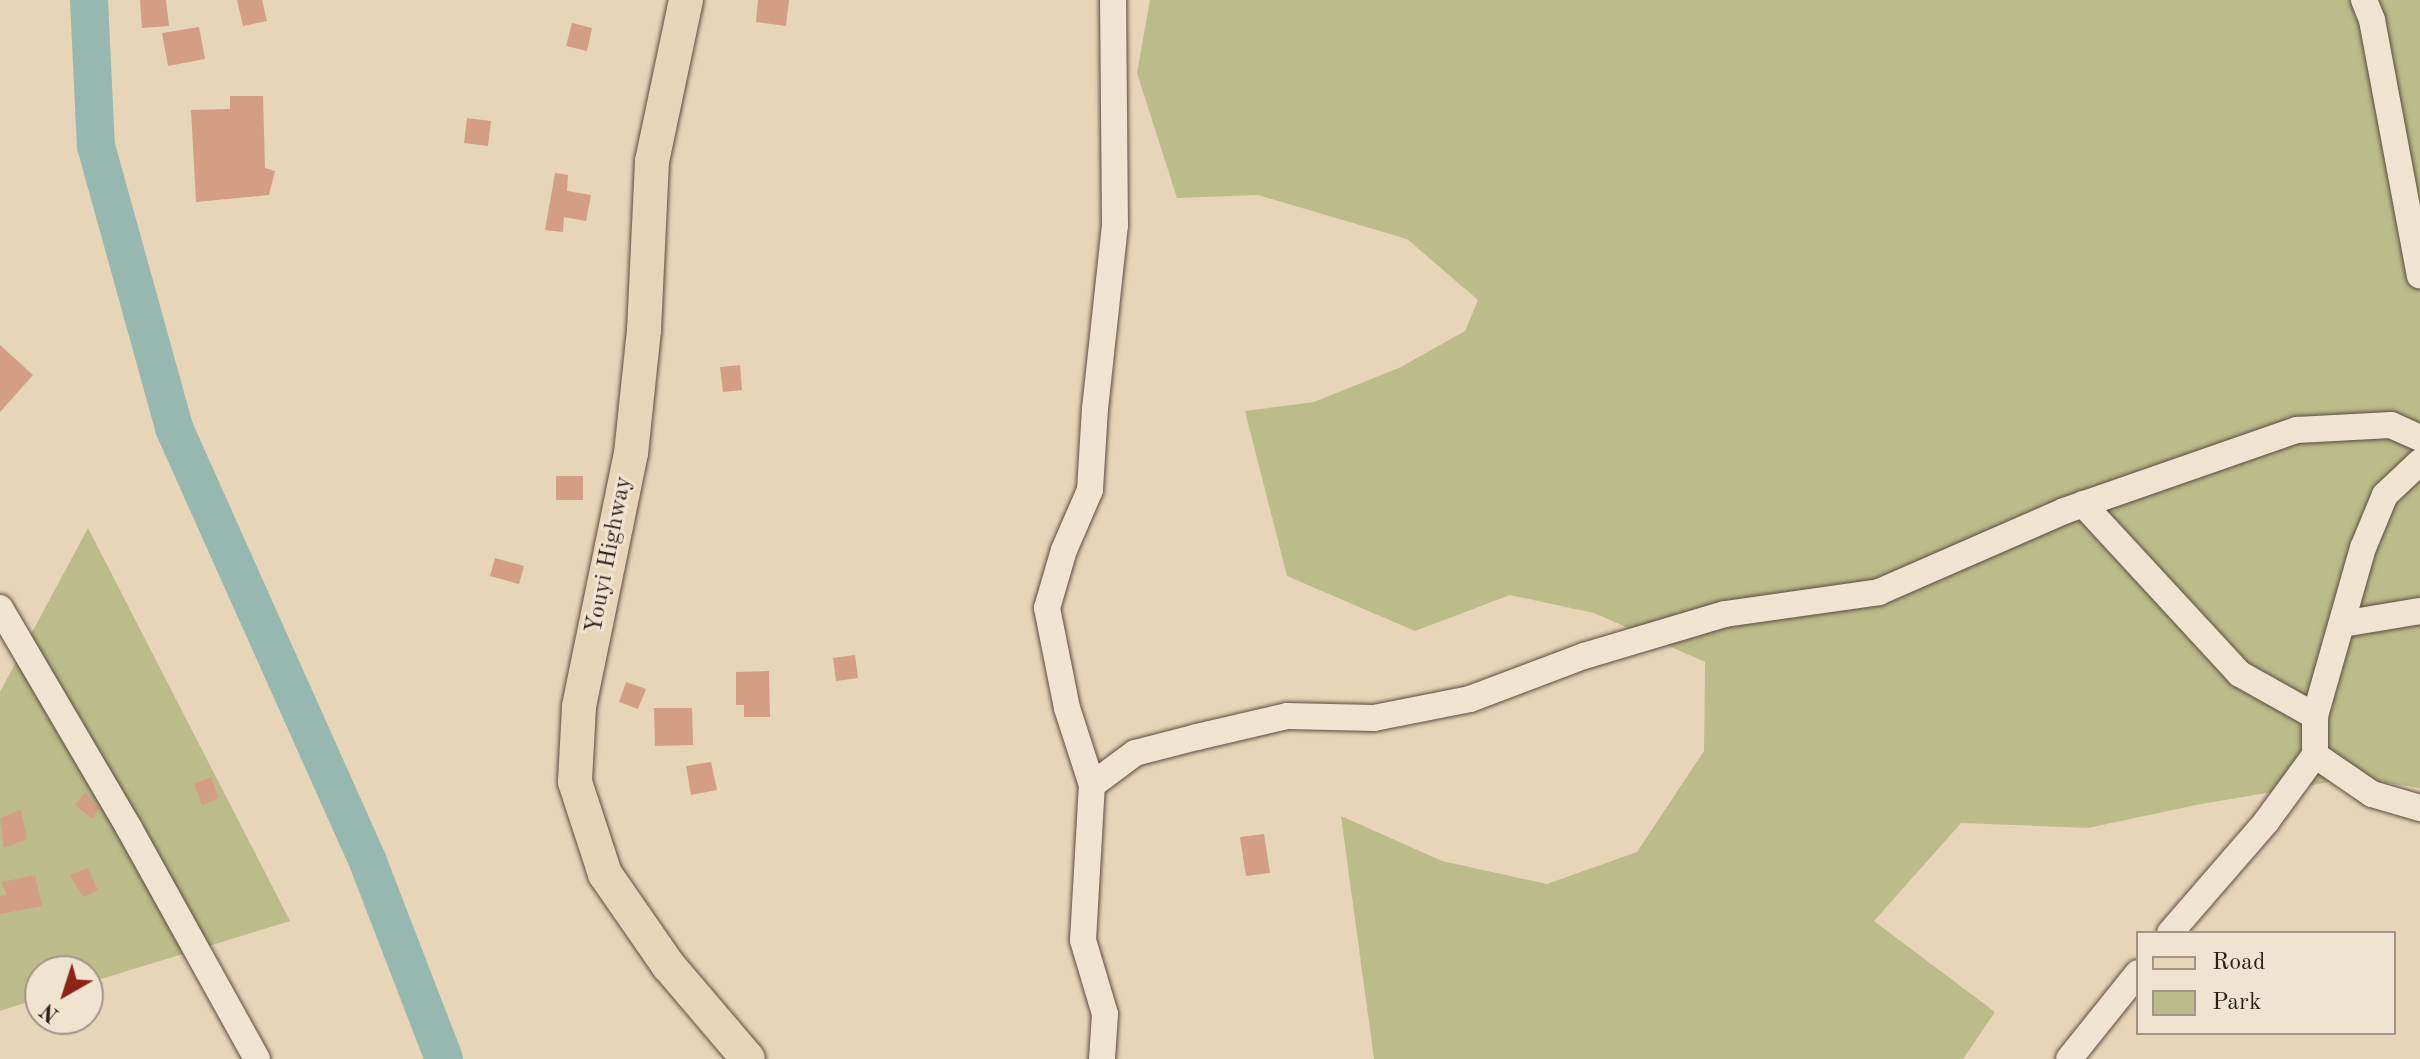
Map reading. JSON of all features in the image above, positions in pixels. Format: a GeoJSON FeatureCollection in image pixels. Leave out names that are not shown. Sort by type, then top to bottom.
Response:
{"type":"FeatureCollection","features":[{"type":"Feature","properties":{"kind":"main road","name":"Youyi Highway"},"geometry":{"type":"LineString","coordinates":[[686,0],[652,161],[644,330],[631,453],[579,707],[575,782],[605,874],[668,965],[748,1059]]}},
{"type":"Feature","properties":{"kind":"street"},"geometry":{"type":"LineString","coordinates":[[1102,1059],[1105,1014],[1083,940],[1092,785],[1067,708],[1047,608],[1064,550],[1090,490],[1095,409],[1115,225],[1113,0]]}},
{"type":"Feature","properties":{"kind":"street"},"geometry":{"type":"LineString","coordinates":[[2364,0],[2372,20],[2420,276]]}},
{"type":"Feature","properties":{"kind":"street"},"geometry":{"type":"LineString","coordinates":[[1092,785],[1135,753],[1197,737],[1287,716],[1374,718],[1470,699],[1584,656],[1725,614],[1879,592],[2083,504],[2297,430],[2391,425],[2420,438]]}},
{"type":"Feature","properties":{"kind":"street"},"geometry":{"type":"LineString","coordinates":[[2172,931],[2266,822],[2315,755],[2315,716],[2363,548],[2385,495],[2420,462]]}},
{"type":"Feature","properties":{"kind":"street"},"geometry":{"type":"LineString","coordinates":[[2083,504],[2240,674],[2315,716]]}},
{"type":"Feature","properties":{"kind":"street"},"geometry":{"type":"LineString","coordinates":[[0,608],[129,828],[257,1059]]}},
{"type":"Feature","properties":{"kind":"street"},"geometry":{"type":"LineString","coordinates":[[2342,624],[2420,611]]}},
{"type":"Feature","properties":{"kind":"street"},"geometry":{"type":"LineString","coordinates":[[2315,755],[2372,794],[2420,808]]}},
{"type":"Feature","properties":{"kind":"street"},"geometry":{"type":"LineString","coordinates":[[2069,1059],[2136,975]]}},
{"type":"Feature","properties":{"kind":"green space"},"geometry":{"type":"Polygon","coordinates":[[[1150,0],[2420,0],[2420,788],[2353,778],[2196,805],[2088,828],[1961,823],[1874,921],[1995,1012],[1963,1059],[1374,1059],[1341,816],[1442,861],[1547,884],[1637,852],[1704,751],[1705,662],[1594,613],[1510,595],[1415,631],[1287,576],[1245,411],[1314,402],[1401,367],[1465,331],[1478,300],[1407,239],[1258,195],[1177,198],[1137,73],[1150,0]]]}},
{"type":"Feature","properties":{"kind":"green space"},"geometry":{"type":"Polygon","coordinates":[[[88,528],[290,921],[104,978],[104,955],[24,955],[24,1003],[0,1011],[0,692],[88,528]]]}},
{"type":"Feature","properties":{"kind":"building"},"geometry":{"type":"Polygon","coordinates":[[[140,0],[166,0],[169,26],[142,28],[140,0]]]}},
{"type":"Feature","properties":{"kind":"building"},"geometry":{"type":"Polygon","coordinates":[[[237,0],[262,0],[267,21],[243,26],[237,0]]]}},
{"type":"Feature","properties":{"kind":"building"},"geometry":{"type":"Polygon","coordinates":[[[758,0],[789,0],[786,26],[756,22],[758,0]]]}},
{"type":"Feature","properties":{"kind":"building"},"geometry":{"type":"Polygon","coordinates":[[[572,23],[592,28],[587,51],[566,46],[572,23]]]}},
{"type":"Feature","properties":{"kind":"building"},"geometry":{"type":"Polygon","coordinates":[[[199,27],[205,59],[168,66],[162,33],[199,27]]]}},
{"type":"Feature","properties":{"kind":"building"},"geometry":{"type":"Polygon","coordinates":[[[230,96],[263,96],[265,168],[275,171],[269,195],[196,202],[191,110],[230,109],[230,96]]]}},
{"type":"Feature","properties":{"kind":"building"},"geometry":{"type":"Polygon","coordinates":[[[467,118],[491,121],[488,146],[464,143],[467,118]]]}},
{"type":"Feature","properties":{"kind":"building"},"geometry":{"type":"Polygon","coordinates":[[[555,173],[568,175],[567,191],[591,195],[586,221],[564,217],[563,232],[545,230],[555,173]]]}},
{"type":"Feature","properties":{"kind":"building"},"geometry":{"type":"Polygon","coordinates":[[[0,345],[33,375],[0,412],[0,345]]]}},
{"type":"Feature","properties":{"kind":"building"},"geometry":{"type":"Polygon","coordinates":[[[740,365],[742,390],[723,392],[720,367],[740,365]]]}},
{"type":"Feature","properties":{"kind":"building"},"geometry":{"type":"Polygon","coordinates":[[[556,476],[583,476],[583,500],[556,500],[556,476]]]}},
{"type":"Feature","properties":{"kind":"building"},"geometry":{"type":"Polygon","coordinates":[[[495,558],[524,566],[519,584],[490,576],[495,558]]]}},
{"type":"Feature","properties":{"kind":"building"},"geometry":{"type":"Polygon","coordinates":[[[855,655],[858,678],[836,681],[833,658],[855,655]]]}},
{"type":"Feature","properties":{"kind":"building"},"geometry":{"type":"Polygon","coordinates":[[[769,671],[770,717],[744,717],[744,705],[736,705],[736,672],[769,671]]]}},
{"type":"Feature","properties":{"kind":"building"},"geometry":{"type":"Polygon","coordinates":[[[626,682],[646,689],[638,709],[619,702],[626,682]]]}},
{"type":"Feature","properties":{"kind":"building"},"geometry":{"type":"Polygon","coordinates":[[[654,708],[692,708],[693,745],[655,746],[654,708]]]}},
{"type":"Feature","properties":{"kind":"building"},"geometry":{"type":"Polygon","coordinates":[[[711,762],[717,790],[691,795],[686,766],[711,762]]]}},
{"type":"Feature","properties":{"kind":"building"},"geometry":{"type":"Polygon","coordinates":[[[211,777],[219,798],[202,805],[194,784],[211,777]]]}},
{"type":"Feature","properties":{"kind":"building"},"geometry":{"type":"Polygon","coordinates":[[[85,792],[99,809],[92,819],[75,805],[85,792]]]}},
{"type":"Feature","properties":{"kind":"building"},"geometry":{"type":"Polygon","coordinates":[[[21,810],[27,839],[4,848],[0,818],[21,810]]]}},
{"type":"Feature","properties":{"kind":"building"},"geometry":{"type":"Polygon","coordinates":[[[1264,834],[1270,873],[1246,876],[1240,837],[1264,834]]]}},
{"type":"Feature","properties":{"kind":"building"},"geometry":{"type":"Polygon","coordinates":[[[88,868],[98,890],[83,897],[70,875],[88,868]]]}},
{"type":"Feature","properties":{"kind":"building"},"geometry":{"type":"Polygon","coordinates":[[[35,875],[42,906],[0,914],[0,896],[6,895],[2,882],[35,875]]]}},
{"type":"Feature","properties":{"kind":"waterway"},"geometry":{"type":"LineString","coordinates":[[89,0],[96,146],[174,428],[368,862],[444,1059]]}}]}
